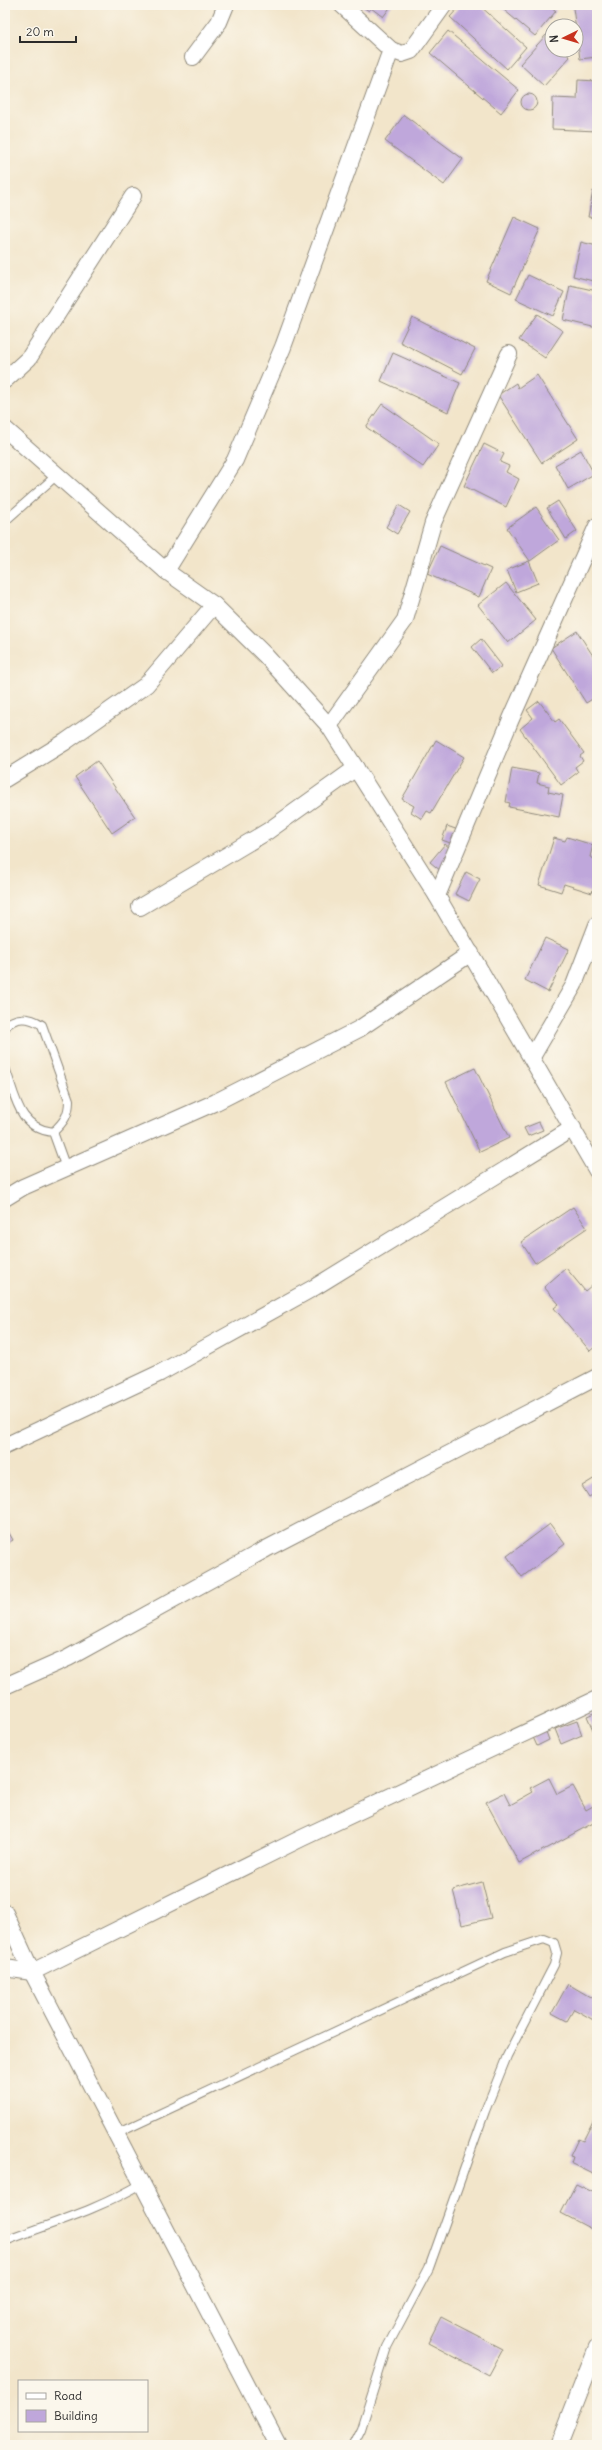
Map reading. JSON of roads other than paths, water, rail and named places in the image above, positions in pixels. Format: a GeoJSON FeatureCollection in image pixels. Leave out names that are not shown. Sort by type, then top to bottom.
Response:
{"type":"FeatureCollection","features":[{"type":"Feature","properties":{"kind":"street"},"geometry":{"type":"LineString","coordinates":[[193,57],[219,22],[226,5]]}},
{"type":"Feature","properties":{"kind":"street"},"geometry":{"type":"LineString","coordinates":[[342,5],[391,50],[402,54],[411,52],[444,5]]}},
{"type":"Feature","properties":{"kind":"street"},"geometry":{"type":"LineString","coordinates":[[166,571],[235,460],[283,347],[391,50]]}},
{"type":"Feature","properties":{"kind":"street"},"geometry":{"type":"LineString","coordinates":[[5,380],[28,358],[133,196]]}},
{"type":"Feature","properties":{"kind":"street"},"geometry":{"type":"LineString","coordinates":[[329,726],[405,620],[433,523],[509,354]]}},
{"type":"Feature","properties":{"kind":"street"},"geometry":{"type":"LineString","coordinates":[[5,429],[166,571],[214,605],[265,655],[329,726],[437,896],[597,1171]]}},
{"type":"Feature","properties":{"kind":"street"},"geometry":{"type":"LineString","coordinates":[[437,896],[511,719],[597,526]]}},
{"type":"Feature","properties":{"kind":"street"},"geometry":{"type":"LineString","coordinates":[[5,779],[65,742],[146,685],[214,605]]}},
{"type":"Feature","properties":{"kind":"street"},"geometry":{"type":"LineString","coordinates":[[140,906],[268,831],[356,768]]}},
{"type":"Feature","properties":{"kind":"street"},"geometry":{"type":"LineString","coordinates":[[532,1057],[574,985],[597,925]]}},
{"type":"Feature","properties":{"kind":"street"},"geometry":{"type":"LineString","coordinates":[[5,1198],[66,1168],[216,1102],[359,1029],[471,953]]}},
{"type":"Feature","properties":{"kind":"street"},"geometry":{"type":"LineString","coordinates":[[5,1446],[160,1373],[315,1287],[573,1128]]}},
{"type":"Feature","properties":{"kind":"street"},"geometry":{"type":"LineString","coordinates":[[5,1686],[68,1658],[266,1549],[597,1377]]}},
{"type":"Feature","properties":{"kind":"street"},"geometry":{"type":"LineString","coordinates":[[5,1968],[32,1972],[302,1838],[597,1699]]}},
{"type":"Feature","properties":{"kind":"street"},"geometry":{"type":"LineString","coordinates":[[5,1913],[32,1972],[278,2445]]}},
{"type":"Feature","properties":{"kind":"street"},"geometry":{"type":"LineString","coordinates":[[560,2445],[597,2347]]}},
{"type":"Feature","properties":{"kind":"lane"},"geometry":{"type":"LineString","coordinates":[[5,521],[57,475]]}},
{"type":"Feature","properties":{"kind":"lane"},"geometry":{"type":"LineString","coordinates":[[5,1028],[8,1024],[20,1018],[34,1020],[42,1025],[69,1100],[69,1112],[64,1122],[53,1132]]}},
{"type":"Feature","properties":{"kind":"lane"},"geometry":{"type":"LineString","coordinates":[[5,1068],[25,1120],[33,1127],[53,1132]]}},
{"type":"Feature","properties":{"kind":"lane"},"geometry":{"type":"LineString","coordinates":[[53,1132],[66,1168]]}},
{"type":"Feature","properties":{"kind":"lane"},"geometry":{"type":"LineString","coordinates":[[116,2134],[505,1952],[544,1939],[554,1943],[556,1953],[554,1965],[507,2056],[485,2111],[429,2268],[387,2347],[361,2429],[353,2445]]}},
{"type":"Feature","properties":{"kind":"lane"},"geometry":{"type":"LineString","coordinates":[[5,2241],[78,2215],[120,2197],[143,2183]]}}]}
